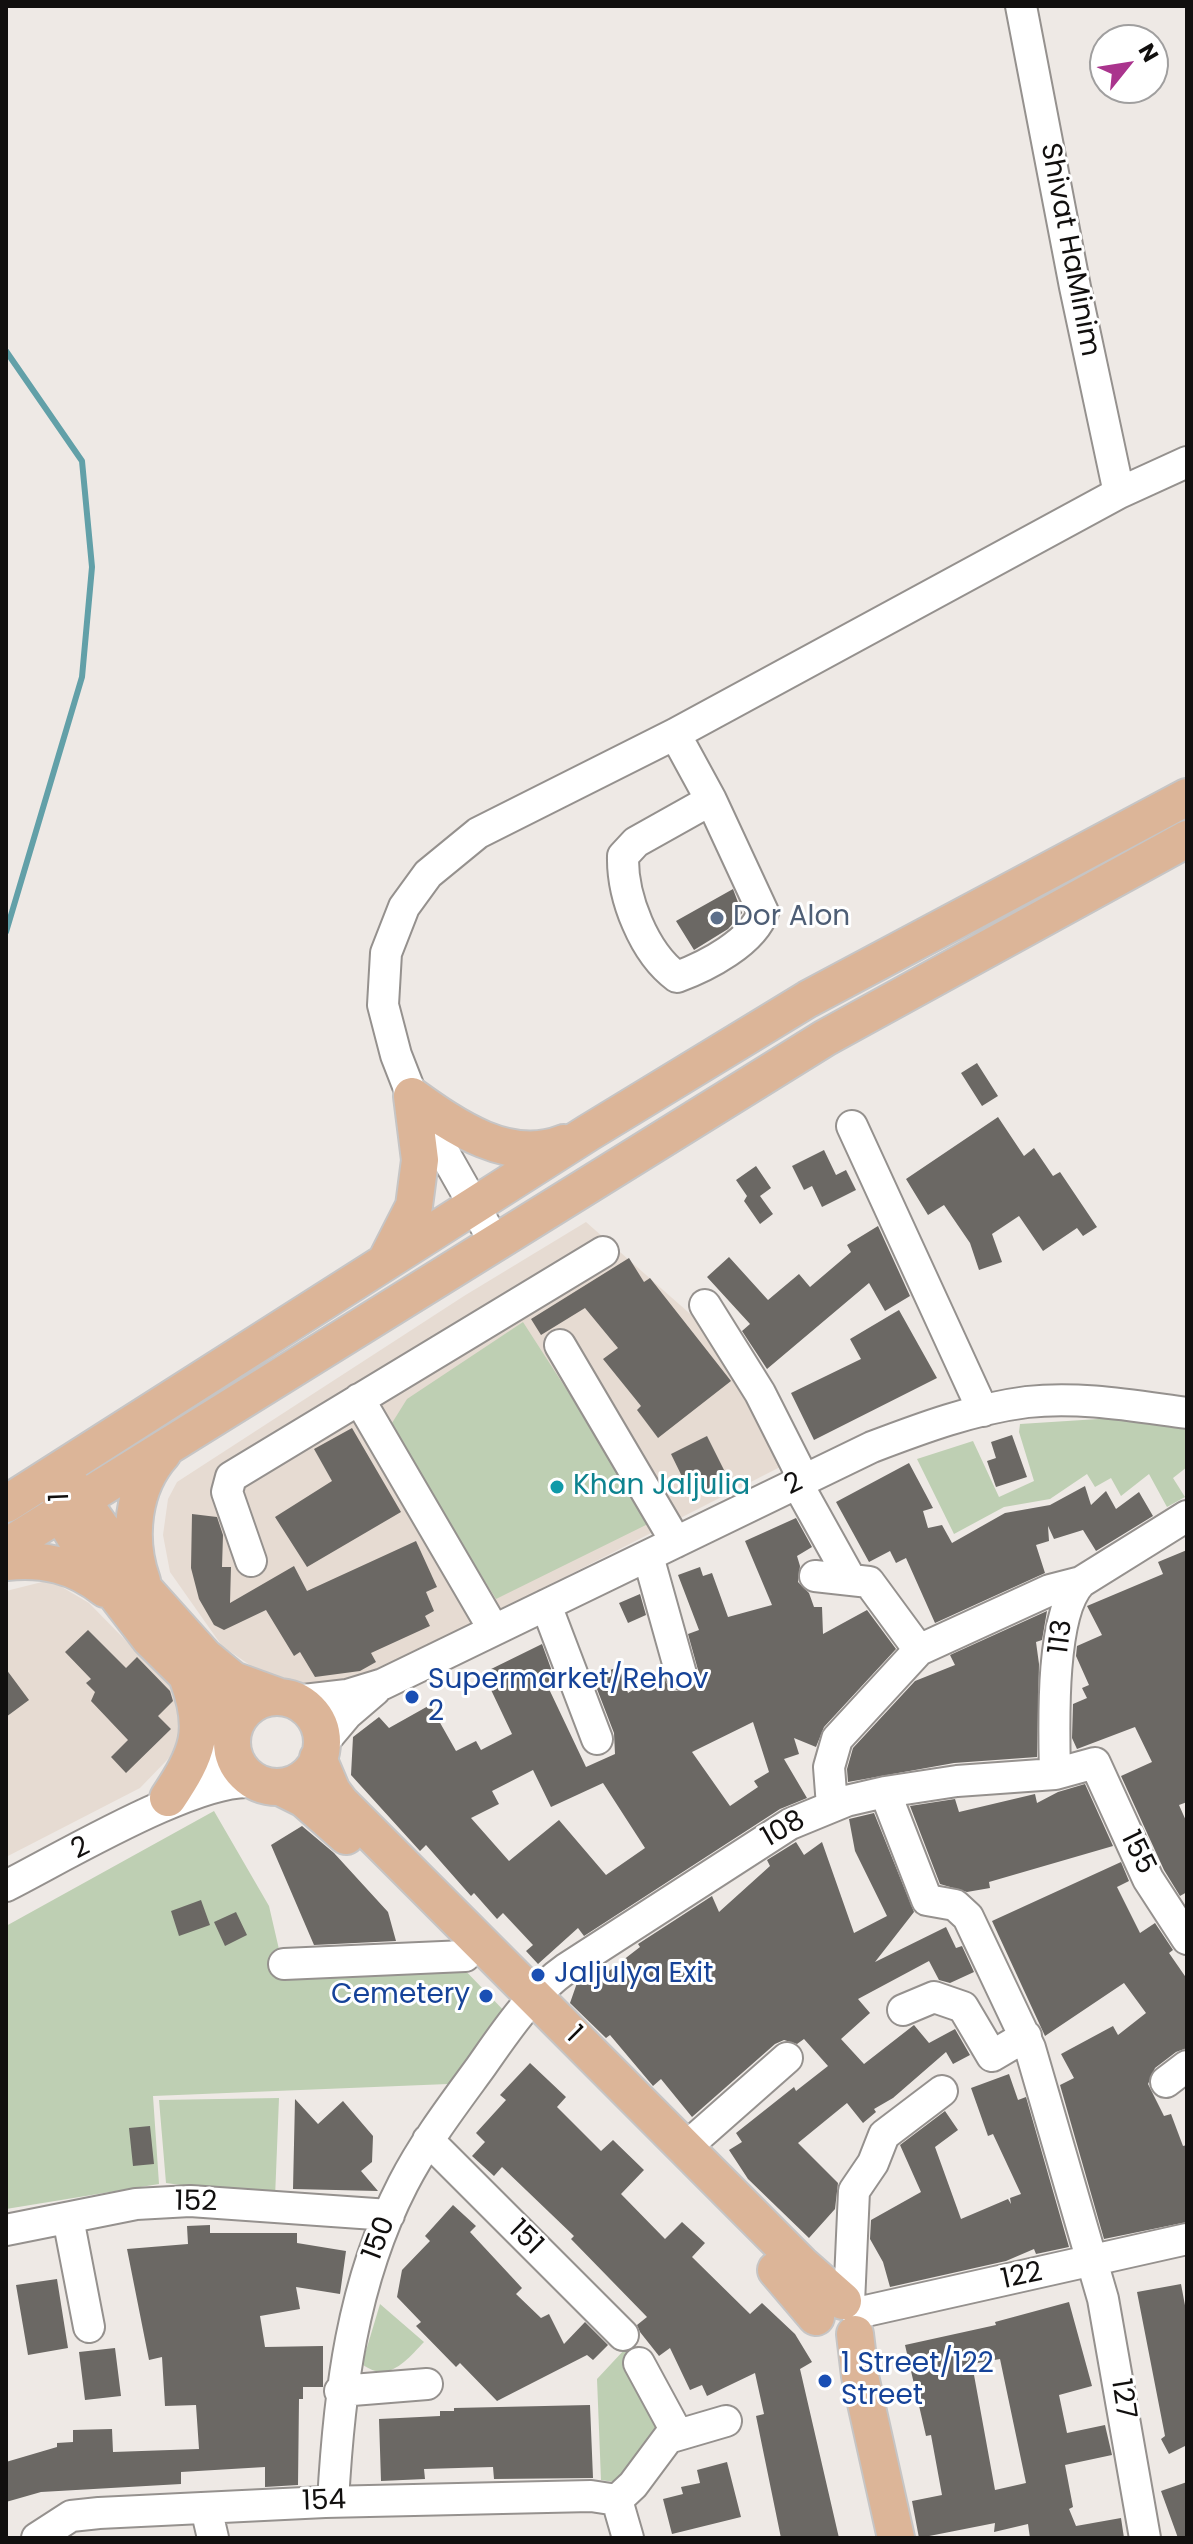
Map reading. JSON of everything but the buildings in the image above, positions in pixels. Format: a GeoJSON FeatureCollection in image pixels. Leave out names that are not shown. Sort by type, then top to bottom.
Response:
{"type":"FeatureCollection","features":[{"type":"Feature","properties":{"kind":"main road"},"geometry":{"type":"LineString","coordinates":[[6,1504],[588,1133],[808,999],[1187,797]]}},
{"type":"Feature","properties":{"kind":"main road"},"geometry":{"type":"LineString","coordinates":[[6,1547],[825,1038],[1187,839]]}},
{"type":"Feature","properties":{"kind":"main road"},"geometry":{"type":"LineString","coordinates":[[412,1096],[455,1127],[520,1150],[553,1147],[588,1133]]}},
{"type":"Feature","properties":{"kind":"main road"},"geometry":{"type":"LineString","coordinates":[[385,1262],[414,1206],[420,1160],[412,1096]]}},
{"type":"Feature","properties":{"kind":"main road"},"geometry":{"type":"LineString","coordinates":[[6,1562],[54,1563],[130,1594],[136,1567],[134,1516],[149,1471],[171,1444]]}},
{"type":"Feature","properties":{"kind":"main road","name":"1"},"geometry":{"type":"LineString","coordinates":[[60,1471],[72,1507],[187,1677],[213,1701],[232,1737]]}},
{"type":"Feature","properties":{"kind":"main road","name":"1"},"geometry":{"type":"LineString","coordinates":[[130,1594],[218,1670],[248,1688],[286,1699]]}},
{"type":"Feature","properties":{"kind":"main road"},"geometry":{"type":"LineString","coordinates":[[162,1803],[196,1750],[200,1726],[187,1677]]}},
{"type":"Feature","properties":{"kind":"main road"},"geometry":{"type":"LineString","coordinates":[[286,1699],[310,1712],[318,1724],[320,1752],[307,1776],[269,1785],[245,1775],[236,1762],[232,1737],[236,1722],[253,1703],[286,1699]]}},
{"type":"Feature","properties":{"kind":"main road","name":"1"},"geometry":{"type":"LineString","coordinates":[[320,1752],[332,1791],[341,1803],[796,2290],[841,2318]]}},
{"type":"Feature","properties":{"kind":"main road","name":"1"},"geometry":{"type":"LineString","coordinates":[[269,1785],[318,1810],[465,1956],[527,2004],[685,2148],[841,2318],[876,2538]]}},
{"type":"Feature","properties":{"kind":"main road"},"geometry":{"type":"LineString","coordinates":[[841,2318],[860,2376],[896,2538]]}},
{"type":"Feature","properties":{"kind":"street","name":"Shivat HaMinim"},"geometry":{"type":"LineString","coordinates":[[1021,6],[1075,287],[1119,493]]}},
{"type":"Feature","properties":{"kind":"street"},"geometry":{"type":"LineString","coordinates":[[494,1241],[412,1096],[396,1055],[383,1005],[386,953],[404,907],[428,874],[478,833],[675,734],[1119,493],[1187,462]]}},
{"type":"Feature","properties":{"kind":"street"},"geometry":{"type":"LineString","coordinates":[[675,734],[711,800],[763,912],[758,929],[695,971],[677,977],[665,968],[629,906],[623,856],[636,842],[711,800]]}},
{"type":"Feature","properties":{"kind":"street"},"geometry":{"type":"LineString","coordinates":[[852,1126],[983,1411]]}},
{"type":"Feature","properties":{"kind":"street"},"geometry":{"type":"LineString","coordinates":[[251,1561],[227,1492],[231,1477],[603,1252]]}},
{"type":"Feature","properties":{"kind":"street"},"geometry":{"type":"LineString","coordinates":[[705,1305],[760,1393],[851,1580]]}},
{"type":"Feature","properties":{"kind":"street"},"geometry":{"type":"LineString","coordinates":[[560,1345],[676,1542]]}},
{"type":"Feature","properties":{"kind":"street"},"geometry":{"type":"LineString","coordinates":[[359,1399],[494,1630]]}},
{"type":"Feature","properties":{"kind":"street","name":"2"},"geometry":{"type":"LineString","coordinates":[[286,1699],[347,1695],[383,1684],[905,1435],[983,1411],[1056,1401],[1103,1402],[1187,1413]]}},
{"type":"Feature","properties":{"kind":"street","name":"113"},"geometry":{"type":"LineString","coordinates":[[1055,1774],[1056,1696],[1064,1611],[1071,1593],[1081,1582],[1187,1516]]}},
{"type":"Feature","properties":{"kind":"street"},"geometry":{"type":"LineString","coordinates":[[648,1556],[681,1674]]}},
{"type":"Feature","properties":{"kind":"street"},"geometry":{"type":"LineString","coordinates":[[815,1576],[869,1582],[919,1650]]}},
{"type":"Feature","properties":{"kind":"street"},"geometry":{"type":"LineString","coordinates":[[832,1806],[829,1767],[837,1739],[919,1650],[1050,1590],[1081,1582]]}},
{"type":"Feature","properties":{"kind":"street"},"geometry":{"type":"LineString","coordinates":[[546,1605],[597,1739]]}},
{"type":"Feature","properties":{"kind":"street","name":"2"},"geometry":{"type":"LineString","coordinates":[[320,1752],[347,1714],[383,1684]]}},
{"type":"Feature","properties":{"kind":"street","name":"2"},"geometry":{"type":"LineString","coordinates":[[162,1803],[232,1737]]}},
{"type":"Feature","properties":{"kind":"street","name":"108"},"geometry":{"type":"LineString","coordinates":[[527,2004],[567,1968],[790,1824],[832,1806],[885,1792],[957,1781],[1055,1774],[1095,1763]]}},
{"type":"Feature","properties":{"kind":"street","name":"155"},"geometry":{"type":"LineString","coordinates":[[1095,1763],[1148,1879],[1178,1905],[1187,1939]]}},
{"type":"Feature","properties":{"kind":"street","name":"2"},"geometry":{"type":"LineString","coordinates":[[6,1886],[162,1803],[228,1784],[269,1785]]}},
{"type":"Feature","properties":{"kind":"street","name":"127"},"geometry":{"type":"LineString","coordinates":[[885,1792],[927,1900],[955,1905],[968,1917],[1026,2036],[1109,2327],[1145,2538]]}},
{"type":"Feature","properties":{"kind":"street"},"geometry":{"type":"LineString","coordinates":[[284,1964],[465,1956]]}},
{"type":"Feature","properties":{"kind":"street"},"geometry":{"type":"LineString","coordinates":[[903,2010],[934,1997],[954,2003],[970,2017],[992,2056],[1026,2036]]}},
{"type":"Feature","properties":{"kind":"street","name":"150"},"geometry":{"type":"LineString","coordinates":[[333,2502],[340,2391],[372,2255],[428,2140],[527,2004]]}},
{"type":"Feature","properties":{"kind":"street"},"geometry":{"type":"LineString","coordinates":[[685,2148],[787,2058]]}},
{"type":"Feature","properties":{"kind":"street"},"geometry":{"type":"LineString","coordinates":[[841,2318],[854,2191],[873,2163],[884,2135],[942,2091]]}},
{"type":"Feature","properties":{"kind":"street","name":"151"},"geometry":{"type":"LineString","coordinates":[[428,2140],[623,2335]]}},
{"type":"Feature","properties":{"kind":"street","name":"152"},"geometry":{"type":"LineString","coordinates":[[6,2230],[136,2204],[190,2201],[389,2215]]}},
{"type":"Feature","properties":{"kind":"street"},"geometry":{"type":"LineString","coordinates":[[68,2218],[89,2327]]}},
{"type":"Feature","properties":{"kind":"street","name":"122"},"geometry":{"type":"LineString","coordinates":[[841,2318],[1187,2239]]}},
{"type":"Feature","properties":{"kind":"street"},"geometry":{"type":"LineString","coordinates":[[639,2363],[677,2433]]}},
{"type":"Feature","properties":{"kind":"street"},"geometry":{"type":"LineString","coordinates":[[340,2391],[427,2384]]}},
{"type":"Feature","properties":{"kind":"street"},"geometry":{"type":"LineString","coordinates":[[628,2538],[617,2500],[633,2485],[668,2438],[726,2421]]}},
{"type":"Feature","properties":{"kind":"street","name":"154"},"geometry":{"type":"LineString","coordinates":[[37,2538],[71,2516],[333,2502],[591,2496],[617,2500]]}},
{"type":"Feature","properties":{"kind":"street"},"geometry":{"type":"LineString","coordinates":[[206,2508],[213,2538]]}},
{"type":"Feature","properties":{"kind":"shaded area"},"geometry":{"type":"Polygon","coordinates":[[[586,1222],[705,1327],[784,1465],[432,1645],[365,1675],[304,1685],[263,1674],[222,1646],[170,1572],[163,1535],[168,1499],[177,1482],[464,1296],[586,1222]]]}},
{"type":"Feature","properties":{"kind":"shaded area"},"geometry":{"type":"Polygon","coordinates":[[[50,1580],[89,1603],[184,1700],[180,1736],[169,1758],[140,1788],[6,1857],[6,1591],[50,1580]]]}},
{"type":"Feature","properties":{"kind":"green space"},"geometry":{"type":"Polygon","coordinates":[[[523,1322],[652,1522],[496,1599],[397,1440],[392,1423],[407,1399],[523,1322]]]}},
{"type":"Feature","properties":{"kind":"green space"},"geometry":{"type":"Polygon","coordinates":[[[1114,1418],[1187,1429],[1187,1467],[1173,1478],[1185,1497],[1167,1507],[1149,1474],[1121,1496],[1111,1478],[1095,1487],[1087,1474],[1050,1499],[1004,1507],[954,1534],[917,1459],[973,1441],[999,1497],[1034,1481],[1019,1432],[1020,1424],[1114,1418]]]}},
{"type":"Feature","properties":{"kind":"green space"},"geometry":{"type":"Polygon","coordinates":[[[214,1811],[269,1906],[281,1958],[460,1965],[509,2016],[448,2084],[153,2096],[159,2184],[6,2209],[6,1926],[214,1811]]]}},
{"type":"Feature","properties":{"kind":"green space"},"geometry":{"type":"Polygon","coordinates":[[[279,2098],[275,2198],[166,2183],[159,2100],[279,2098]]]}},
{"type":"Feature","properties":{"kind":"green space"},"geometry":{"type":"Polygon","coordinates":[[[380,2304],[424,2342],[396,2368],[380,2372],[362,2364],[380,2304]]]}},
{"type":"Feature","properties":{"kind":"green space"},"geometry":{"type":"Polygon","coordinates":[[[625,2349],[661,2429],[620,2483],[601,2480],[597,2379],[625,2349]]]}},
{"type":"Feature","properties":{"kind":"waterway"},"geometry":{"type":"LineString","coordinates":[[6,351],[82,461],[92,567],[82,677],[6,932]]}},
{"type":"Feature","properties":{"kind":"place","name":"Dor Alon"},"geometry":{"type":"Point","coordinates":[717,918]}},
{"type":"Feature","properties":{"kind":"place","name":"Khan Jaljulia"},"geometry":{"type":"Point","coordinates":[557,1487]}},
{"type":"Feature","properties":{"kind":"place","name":"Supermarket/Rehov 2"},"geometry":{"type":"Point","coordinates":[412,1697]}},
{"type":"Feature","properties":{"kind":"place","name":"Jaljulya Exit"},"geometry":{"type":"Point","coordinates":[538,1975]}},
{"type":"Feature","properties":{"kind":"place","name":"Cemetery"},"geometry":{"type":"Point","coordinates":[486,1996]}},
{"type":"Feature","properties":{"kind":"place","name":"1 Street/122 Street"},"geometry":{"type":"Point","coordinates":[825,2381]}}]}
